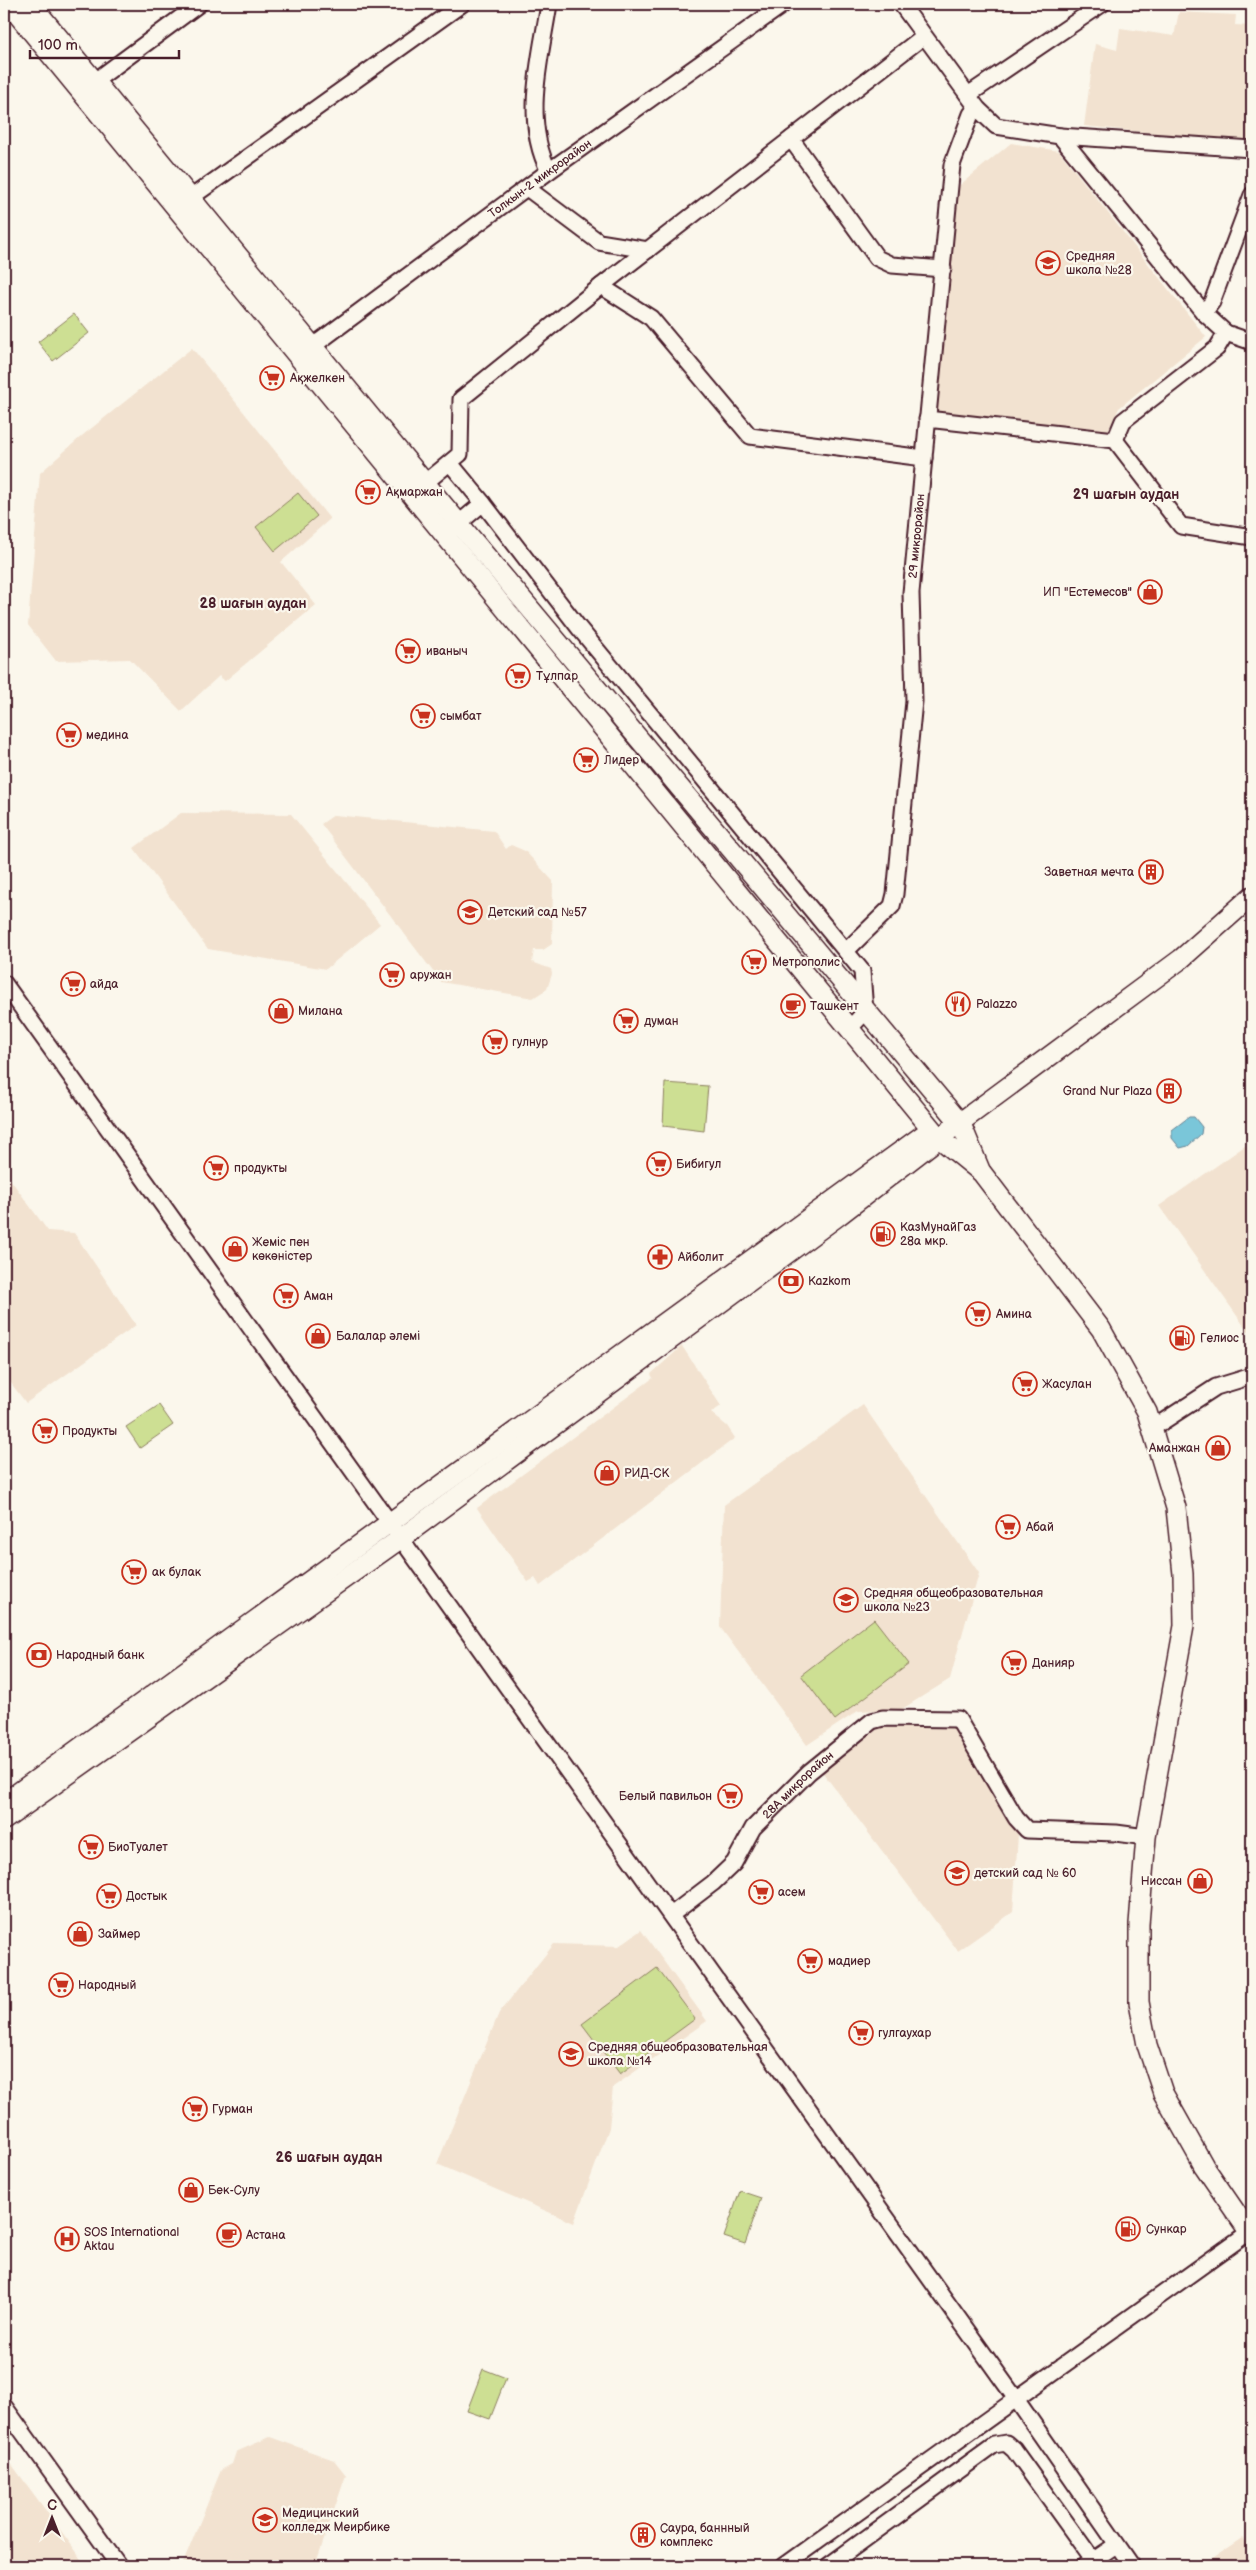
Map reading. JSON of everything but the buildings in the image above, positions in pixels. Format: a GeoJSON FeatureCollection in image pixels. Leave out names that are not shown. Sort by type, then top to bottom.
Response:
{"type":"FeatureCollection","features":[{"type":"Feature","properties":{"kind":"main road"},"geometry":{"type":"LineString","coordinates":[[9,4],[88,86],[453,529],[956,1119],[982,1173],[1101,1329],[1126,1373],[1153,1428],[1176,1508],[1183,1574],[1184,1626],[1146,1837],[1139,1924],[1139,2002],[1147,2045],[1163,2093],[1204,2166],[1251,2232]]}},
{"type":"Feature","properties":{"kind":"main road"},"geometry":{"type":"LineString","coordinates":[[31,4],[88,86]]}},
{"type":"Feature","properties":{"kind":"main road"},"geometry":{"type":"LineString","coordinates":[[306,351],[425,483],[453,529],[849,1029],[936,1133],[982,1173]]}},
{"type":"Feature","properties":{"kind":"main road"},"geometry":{"type":"LineString","coordinates":[[1136,987],[1252,880]]}},
{"type":"Feature","properties":{"kind":"main road"},"geometry":{"type":"LineString","coordinates":[[4,1803],[389,1523],[956,1119],[1136,987],[1181,959],[1252,896]]}},
{"type":"Feature","properties":{"kind":"main road"},"geometry":{"type":"LineString","coordinates":[[4,1820],[400,1539],[872,1191],[936,1133]]}},
{"type":"Feature","properties":{"kind":"street"},"geometry":{"type":"LineString","coordinates":[[88,86],[199,4]]}},
{"type":"Feature","properties":{"kind":"street"},"geometry":{"type":"LineString","coordinates":[[184,203],[462,4]]}},
{"type":"Feature","properties":{"kind":"street"},"geometry":{"type":"LineString","coordinates":[[549,4],[533,111],[544,162],[549,171]]}},
{"type":"Feature","properties":{"kind":"street","name":"Толкын-2 микрорайон"},"geometry":{"type":"LineString","coordinates":[[306,351],[549,171],[784,4]]}},
{"type":"Feature","properties":{"kind":"street"},"geometry":{"type":"LineString","coordinates":[[901,4],[978,109],[996,126],[1060,136],[1252,149]]}},
{"type":"Feature","properties":{"kind":"street"},"geometry":{"type":"LineString","coordinates":[[968,95],[1102,4]]}},
{"type":"Feature","properties":{"kind":"street"},"geometry":{"type":"LineString","coordinates":[[425,483],[460,454],[461,399],[601,286],[924,36]]}},
{"type":"Feature","properties":{"kind":"street","name":"29 микрорайон"},"geometry":{"type":"LineString","coordinates":[[846,951],[892,906],[895,894],[914,701],[911,593],[952,165],[971,114],[978,109]]}},
{"type":"Feature","properties":{"kind":"street"},"geometry":{"type":"LineString","coordinates":[[1060,136],[1204,313],[1226,333],[1252,342]]}},
{"type":"Feature","properties":{"kind":"street"},"geometry":{"type":"LineString","coordinates":[[791,139],[878,258],[892,265],[943,269]]}},
{"type":"Feature","properties":{"kind":"street"},"geometry":{"type":"LineString","coordinates":[[527,188],[599,242],[648,250]]}},
{"type":"Feature","properties":{"kind":"street"},"geometry":{"type":"LineString","coordinates":[[1204,313],[1212,302],[1252,195]]}},
{"type":"Feature","properties":{"kind":"street"},"geometry":{"type":"LineString","coordinates":[[601,286],[611,295],[651,318],[750,436],[924,458]]}},
{"type":"Feature","properties":{"kind":"street"},"geometry":{"type":"LineString","coordinates":[[1115,440],[1123,421],[1217,348],[1226,333]]}},
{"type":"Feature","properties":{"kind":"street"},"geometry":{"type":"LineString","coordinates":[[927,419],[1115,440],[1181,526],[1252,538]]}},
{"type":"Feature","properties":{"kind":"street"},"geometry":{"type":"LineString","coordinates":[[450,463],[579,628],[862,971],[865,1012],[849,1029]]}},
{"type":"Feature","properties":{"kind":"street"},"geometry":{"type":"LineString","coordinates":[[453,529],[483,503]]}},
{"type":"Feature","properties":{"kind":"street"},"geometry":{"type":"LineString","coordinates":[[4,983],[1016,2399],[1132,2566]]}},
{"type":"Feature","properties":{"kind":"street"},"geometry":{"type":"LineString","coordinates":[[1153,1428],[1216,1387],[1252,1376]]}},
{"type":"Feature","properties":{"kind":"street","name":"28А микрорайон"},"geometry":{"type":"LineString","coordinates":[[671,1915],[713,1883],[734,1863],[753,1828],[809,1772],[872,1721],[883,1718],[958,1719],[1016,1818],[1027,1830],[1116,1832],[1146,1837]]}},
{"type":"Feature","properties":{"kind":"street"},"geometry":{"type":"LineString","coordinates":[[783,2566],[1251,2232]]}},
{"type":"Feature","properties":{"kind":"street"},"geometry":{"type":"LineString","coordinates":[[4,2406],[119,2566]]}},
{"type":"Feature","properties":{"kind":"street"},"geometry":{"type":"LineString","coordinates":[[822,2539],[836,2564],[994,2445],[1006,2443],[1014,2450],[1089,2563],[1116,2544]]}},
{"type":"Feature","properties":{"kind":"shaded area"},"geometry":{"type":"Polygon","coordinates":[[[1179,12],[1236,15],[1235,25],[1252,26],[1252,143],[1084,126],[1095,44],[1117,50],[1120,28],[1174,36],[1179,12]]]}},
{"type":"Feature","properties":{"kind":"shaded area","name":"Средняя школа №28"},"geometry":{"type":"Polygon","coordinates":[[[1011,143],[1059,151],[1206,337],[1119,408],[1107,433],[933,411],[955,189],[1011,143]]]}},
{"type":"Feature","properties":{"kind":"shaded area"},"geometry":{"type":"Polygon","coordinates":[[[192,348],[330,519],[281,562],[316,605],[225,681],[219,676],[181,711],[130,659],[56,661],[28,625],[40,473],[83,435],[192,348]]]}},
{"type":"Feature","properties":{"kind":"shaded area"},"geometry":{"type":"Polygon","coordinates":[[[181,813],[291,814],[380,924],[326,969],[208,949],[134,848],[181,813]]]}},
{"type":"Feature","properties":{"kind":"shaded area","name":"Детский сад №57"},"geometry":{"type":"Polygon","coordinates":[[[334,815],[494,831],[506,849],[511,845],[525,851],[553,881],[552,944],[543,950],[534,950],[532,962],[551,969],[552,974],[547,989],[533,998],[441,982],[321,824],[334,815]]]}},
{"type":"Feature","properties":{"kind":"shaded area"},"geometry":{"type":"Polygon","coordinates":[[[1252,1141],[1252,1337],[1159,1206],[1252,1141]]]}},
{"type":"Feature","properties":{"kind":"shaded area"},"geometry":{"type":"Polygon","coordinates":[[[10,1179],[48,1231],[74,1233],[136,1325],[26,1403],[4,1374],[4,1184],[10,1179]]]}},
{"type":"Feature","properties":{"kind":"shaded area","name":"РИД-СК"},"geometry":{"type":"Polygon","coordinates":[[[682,1346],[721,1406],[711,1413],[727,1426],[735,1438],[540,1586],[535,1578],[528,1582],[477,1508],[653,1378],[651,1374],[682,1346]]]}},
{"type":"Feature","properties":{"kind":"shaded area","name":"Средняя общеобразовательная школа №23"},"geometry":{"type":"Polygon","coordinates":[[[863,1405],[979,1573],[950,1679],[902,1709],[858,1711],[807,1745],[720,1627],[724,1505],[863,1405]]]}},
{"type":"Feature","properties":{"kind":"shaded area","name":"детский сад № 60"},"geometry":{"type":"Polygon","coordinates":[[[875,1725],[957,1727],[1018,1834],[1013,1912],[958,1951],[820,1769],[875,1725]]]}},
{"type":"Feature","properties":{"kind":"shaded area","name":"Cредняя общеобразовательная школа №14"},"geometry":{"type":"Polygon","coordinates":[[[641,1930],[707,2021],[613,2087],[609,2128],[574,2223],[437,2164],[499,2013],[554,1944],[619,1946],[641,1930]]]}},
{"type":"Feature","properties":{"kind":"shaded area","name":"Медицинский колледж Меирбике"},"geometry":{"type":"Polygon","coordinates":[[[270,2437],[334,2460],[346,2475],[315,2566],[182,2566],[221,2470],[232,2464],[236,2452],[270,2437]]]}},
{"type":"Feature","properties":{"kind":"shaded area"},"geometry":{"type":"Polygon","coordinates":[[[4,2454],[87,2566],[4,2566],[4,2454]]]}},
{"type":"Feature","properties":{"kind":"shaded area"},"geometry":{"type":"Polygon","coordinates":[[[1243,2538],[1249,2544],[1252,2542],[1252,2566],[1201,2566],[1243,2538]]]}},
{"type":"Feature","properties":{"kind":"green space"},"geometry":{"type":"Polygon","coordinates":[[[74,314],[89,333],[53,361],[38,342],[74,314]]]}},
{"type":"Feature","properties":{"kind":"green space"},"geometry":{"type":"Polygon","coordinates":[[[298,493],[317,516],[275,551],[256,527],[298,493]]]}},
{"type":"Feature","properties":{"kind":"green space"},"geometry":{"type":"Polygon","coordinates":[[[665,1083],[708,1086],[704,1131],[663,1126],[665,1083]]]}},
{"type":"Feature","properties":{"kind":"green space"},"geometry":{"type":"Polygon","coordinates":[[[159,1405],[173,1425],[140,1448],[126,1427],[159,1405]]]}},
{"type":"Feature","properties":{"kind":"green space"},"geometry":{"type":"Polygon","coordinates":[[[874,1619],[909,1664],[835,1720],[801,1675],[874,1619]]]}},
{"type":"Feature","properties":{"kind":"green space"},"geometry":{"type":"Polygon","coordinates":[[[657,1968],[695,2019],[620,2074],[582,2024],[657,1968]]]}},
{"type":"Feature","properties":{"kind":"green space"},"geometry":{"type":"Polygon","coordinates":[[[740,2191],[761,2198],[745,2244],[724,2237],[740,2191]]]}},
{"type":"Feature","properties":{"kind":"green space"},"geometry":{"type":"Polygon","coordinates":[[[483,2369],[506,2378],[490,2419],[467,2411],[483,2369]]]}},
{"type":"Feature","properties":{"kind":"water"},"geometry":{"type":"Polygon","coordinates":[[[1189,1117],[1194,1117],[1202,1127],[1201,1134],[1188,1146],[1180,1148],[1172,1138],[1172,1130],[1189,1117]]]}},
{"type":"Feature","properties":{"kind":"place","name":"Средняя школа №28"},"geometry":{"type":"Point","coordinates":[1048,263]}},
{"type":"Feature","properties":{"kind":"place","name":"Ақжелкен"},"geometry":{"type":"Point","coordinates":[272,378]}},
{"type":"Feature","properties":{"kind":"place","name":"Ақмаржан"},"geometry":{"type":"Point","coordinates":[368,492]}},
{"type":"Feature","properties":{"kind":"place","name":"ИП \"Естемесов\""},"geometry":{"type":"Point","coordinates":[1150,592]}},
{"type":"Feature","properties":{"kind":"place","name":"иваныч"},"geometry":{"type":"Point","coordinates":[408,651]}},
{"type":"Feature","properties":{"kind":"place","name":"Тұлпар"},"geometry":{"type":"Point","coordinates":[518,676]}},
{"type":"Feature","properties":{"kind":"place","name":"сымбат"},"geometry":{"type":"Point","coordinates":[423,716]}},
{"type":"Feature","properties":{"kind":"place","name":"медина"},"geometry":{"type":"Point","coordinates":[69,735]}},
{"type":"Feature","properties":{"kind":"place","name":"Лидер"},"geometry":{"type":"Point","coordinates":[586,760]}},
{"type":"Feature","properties":{"kind":"place","name":"Заветная мечта"},"geometry":{"type":"Point","coordinates":[1151,872]}},
{"type":"Feature","properties":{"kind":"place","name":"Детский сад №57"},"geometry":{"type":"Point","coordinates":[470,912]}},
{"type":"Feature","properties":{"kind":"place","name":"Метрополис"},"geometry":{"type":"Point","coordinates":[754,962]}},
{"type":"Feature","properties":{"kind":"place","name":"аружан"},"geometry":{"type":"Point","coordinates":[392,975]}},
{"type":"Feature","properties":{"kind":"place","name":"айда"},"geometry":{"type":"Point","coordinates":[73,984]}},
{"type":"Feature","properties":{"kind":"place","name":"Palazzo"},"geometry":{"type":"Point","coordinates":[958,1004]}},
{"type":"Feature","properties":{"kind":"place","name":"Ташкент"},"geometry":{"type":"Point","coordinates":[793,1006]}},
{"type":"Feature","properties":{"kind":"place","name":"Милана"},"geometry":{"type":"Point","coordinates":[281,1011]}},
{"type":"Feature","properties":{"kind":"place","name":"думан"},"geometry":{"type":"Point","coordinates":[626,1021]}},
{"type":"Feature","properties":{"kind":"place","name":"гулнур"},"geometry":{"type":"Point","coordinates":[495,1042]}},
{"type":"Feature","properties":{"kind":"place","name":"Grand Nur Plaza"},"geometry":{"type":"Point","coordinates":[1169,1091]}},
{"type":"Feature","properties":{"kind":"place","name":"Бибигул"},"geometry":{"type":"Point","coordinates":[659,1164]}},
{"type":"Feature","properties":{"kind":"place","name":"продукты"},"geometry":{"type":"Point","coordinates":[216,1168]}},
{"type":"Feature","properties":{"kind":"place","name":"КазМунайГаз 28а мкр."},"geometry":{"type":"Point","coordinates":[883,1234]}},
{"type":"Feature","properties":{"kind":"place","name":"Жеміс пен көкөністер"},"geometry":{"type":"Point","coordinates":[235,1249]}},
{"type":"Feature","properties":{"kind":"place","name":"Айболит"},"geometry":{"type":"Point","coordinates":[660,1257]}},
{"type":"Feature","properties":{"kind":"place","name":"Kazkom"},"geometry":{"type":"Point","coordinates":[791,1281]}},
{"type":"Feature","properties":{"kind":"place","name":"Аман"},"geometry":{"type":"Point","coordinates":[286,1296]}},
{"type":"Feature","properties":{"kind":"place","name":"Амина"},"geometry":{"type":"Point","coordinates":[978,1314]}},
{"type":"Feature","properties":{"kind":"place","name":"Балалар әлемі"},"geometry":{"type":"Point","coordinates":[318,1336]}},
{"type":"Feature","properties":{"kind":"place","name":"Гелиос"},"geometry":{"type":"Point","coordinates":[1182,1338]}},
{"type":"Feature","properties":{"kind":"place","name":"Жасулан"},"geometry":{"type":"Point","coordinates":[1025,1384]}},
{"type":"Feature","properties":{"kind":"place","name":"Продукты"},"geometry":{"type":"Point","coordinates":[45,1431]}},
{"type":"Feature","properties":{"kind":"place","name":"Аманжан"},"geometry":{"type":"Point","coordinates":[1218,1448]}},
{"type":"Feature","properties":{"kind":"place","name":"РИД-СК"},"geometry":{"type":"Point","coordinates":[607,1473]}},
{"type":"Feature","properties":{"kind":"place","name":"Абай"},"geometry":{"type":"Point","coordinates":[1008,1527]}},
{"type":"Feature","properties":{"kind":"place","name":"ак булак"},"geometry":{"type":"Point","coordinates":[134,1572]}},
{"type":"Feature","properties":{"kind":"place","name":"Средняя общеобразовательная школа №23"},"geometry":{"type":"Point","coordinates":[846,1600]}},
{"type":"Feature","properties":{"kind":"place","name":"Народный банк"},"geometry":{"type":"Point","coordinates":[39,1655]}},
{"type":"Feature","properties":{"kind":"place","name":"Данияр"},"geometry":{"type":"Point","coordinates":[1014,1663]}},
{"type":"Feature","properties":{"kind":"place","name":"Белый павильон"},"geometry":{"type":"Point","coordinates":[730,1796]}},
{"type":"Feature","properties":{"kind":"place","name":"БиоТуалет"},"geometry":{"type":"Point","coordinates":[91,1847]}},
{"type":"Feature","properties":{"kind":"place","name":"детский сад № 60"},"geometry":{"type":"Point","coordinates":[957,1873]}},
{"type":"Feature","properties":{"kind":"place","name":"Ниссан"},"geometry":{"type":"Point","coordinates":[1200,1881]}},
{"type":"Feature","properties":{"kind":"place","name":"асем"},"geometry":{"type":"Point","coordinates":[761,1892]}},
{"type":"Feature","properties":{"kind":"place","name":"Достык"},"geometry":{"type":"Point","coordinates":[109,1896]}},
{"type":"Feature","properties":{"kind":"place","name":"Займер"},"geometry":{"type":"Point","coordinates":[80,1934]}},
{"type":"Feature","properties":{"kind":"place","name":"мадиер"},"geometry":{"type":"Point","coordinates":[810,1961]}},
{"type":"Feature","properties":{"kind":"place","name":"Народный"},"geometry":{"type":"Point","coordinates":[61,1985]}},
{"type":"Feature","properties":{"kind":"place","name":"гулгаухар"},"geometry":{"type":"Point","coordinates":[861,2033]}},
{"type":"Feature","properties":{"kind":"place","name":"Cредняя общеобразовательная школа №14"},"geometry":{"type":"Point","coordinates":[571,2054]}},
{"type":"Feature","properties":{"kind":"place","name":"Гурман"},"geometry":{"type":"Point","coordinates":[195,2109]}},
{"type":"Feature","properties":{"kind":"place","name":"Бек-Сулу"},"geometry":{"type":"Point","coordinates":[191,2190]}},
{"type":"Feature","properties":{"kind":"place","name":"Сункар"},"geometry":{"type":"Point","coordinates":[1128,2229]}},
{"type":"Feature","properties":{"kind":"place","name":"Астана"},"geometry":{"type":"Point","coordinates":[229,2235]}},
{"type":"Feature","properties":{"kind":"place","name":"SOS International Aktau"},"geometry":{"type":"Point","coordinates":[67,2239]}},
{"type":"Feature","properties":{"kind":"place","name":"Медицинский колледж Меирбике"},"geometry":{"type":"Point","coordinates":[265,2520]}},
{"type":"Feature","properties":{"kind":"place","name":"Саура, баннный комплекс"},"geometry":{"type":"Point","coordinates":[643,2535]}},
{"type":"Feature","properties":{"kind":"district","name":"29 шағын аудан"},"geometry":{"type":"Point","coordinates":[1126,494]}},
{"type":"Feature","properties":{"kind":"district","name":"28 шағын аудан"},"geometry":{"type":"Point","coordinates":[253,603]}},
{"type":"Feature","properties":{"kind":"district","name":"26 шағын аудан"},"geometry":{"type":"Point","coordinates":[329,2157]}}]}
